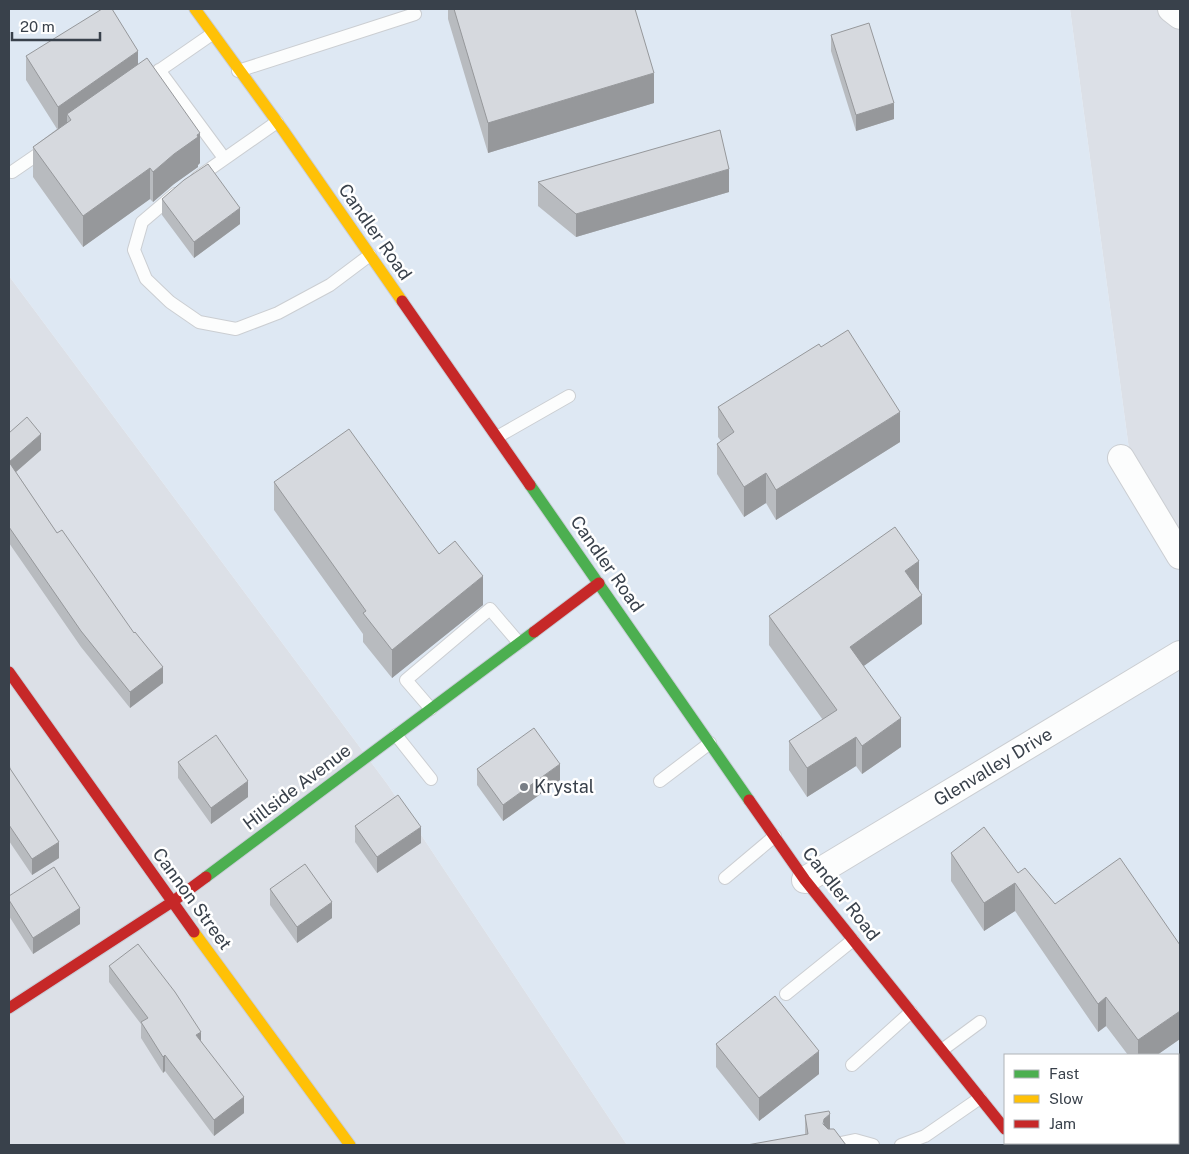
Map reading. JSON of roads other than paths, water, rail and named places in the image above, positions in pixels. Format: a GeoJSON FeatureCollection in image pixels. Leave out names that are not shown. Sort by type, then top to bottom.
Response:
{"type":"FeatureCollection","features":[{"type":"Feature","properties":{"kind":"main road","name":"Candler Road"},"geometry":{"type":"LineString","coordinates":[[194,9],[370,255],[806,880],[1004,1128]]}},
{"type":"Feature","properties":{"kind":"main road","name":"Hillside Avenue"},"geometry":{"type":"LineString","coordinates":[[9,1008],[172,902],[599,584]]}},
{"type":"Feature","properties":{"kind":"main road","name":"Cannon Street"},"geometry":{"type":"LineString","coordinates":[[9,672],[172,902],[350,1145]]}},
{"type":"Feature","properties":{"kind":"street"},"geometry":{"type":"LineString","coordinates":[[1171,9],[1180,16]]}},
{"type":"Feature","properties":{"kind":"street"},"geometry":{"type":"LineString","coordinates":[[1121,458],[1180,556]]}},
{"type":"Feature","properties":{"kind":"street","name":"Glenvalley Drive"},"geometry":{"type":"LineString","coordinates":[[806,880],[1180,654]]}},
{"type":"Feature","properties":{"kind":"lane"},"geometry":{"type":"LineString","coordinates":[[238,71],[415,14]]}},
{"type":"Feature","properties":{"kind":"lane"},"geometry":{"type":"LineString","coordinates":[[135,87],[212,34]]}},
{"type":"Feature","properties":{"kind":"lane"},"geometry":{"type":"LineString","coordinates":[[159,70],[224,158]]}},
{"type":"Feature","properties":{"kind":"lane"},"geometry":{"type":"LineString","coordinates":[[276,122],[179,190],[142,222],[134,250],[146,279],[170,302],[199,322],[236,329],[278,313],[330,285],[370,255]]}},
{"type":"Feature","properties":{"kind":"lane"},"geometry":{"type":"LineString","coordinates":[[12,172],[53,144]]}},
{"type":"Feature","properties":{"kind":"lane"},"geometry":{"type":"LineString","coordinates":[[497,437],[569,396]]}},
{"type":"Feature","properties":{"kind":"lane"},"geometry":{"type":"LineString","coordinates":[[431,709],[406,680],[490,609],[519,643]]}},
{"type":"Feature","properties":{"kind":"lane"},"geometry":{"type":"LineString","coordinates":[[396,735],[431,779]]}},
{"type":"Feature","properties":{"kind":"lane"},"geometry":{"type":"LineString","coordinates":[[660,781],[710,743]]}},
{"type":"Feature","properties":{"kind":"lane"},"geometry":{"type":"LineString","coordinates":[[726,878],[775,836]]}},
{"type":"Feature","properties":{"kind":"lane"},"geometry":{"type":"LineString","coordinates":[[786,994],[853,940]]}},
{"type":"Feature","properties":{"kind":"lane"},"geometry":{"type":"LineString","coordinates":[[852,1065],[911,1012]]}},
{"type":"Feature","properties":{"kind":"lane"},"geometry":{"type":"LineString","coordinates":[[942,1050],[980,1022]]}},
{"type":"Feature","properties":{"kind":"lane"},"geometry":{"type":"LineString","coordinates":[[901,1145],[925,1136],[980,1098]]}},
{"type":"Feature","properties":{"kind":"lane"},"geometry":{"type":"LineString","coordinates":[[831,1145],[855,1140],[873,1145]]}},
{"type":"Feature","properties":{"kind":"place","name":"Krystal"},"geometry":{"type":"Point","coordinates":[524,787]}}]}
